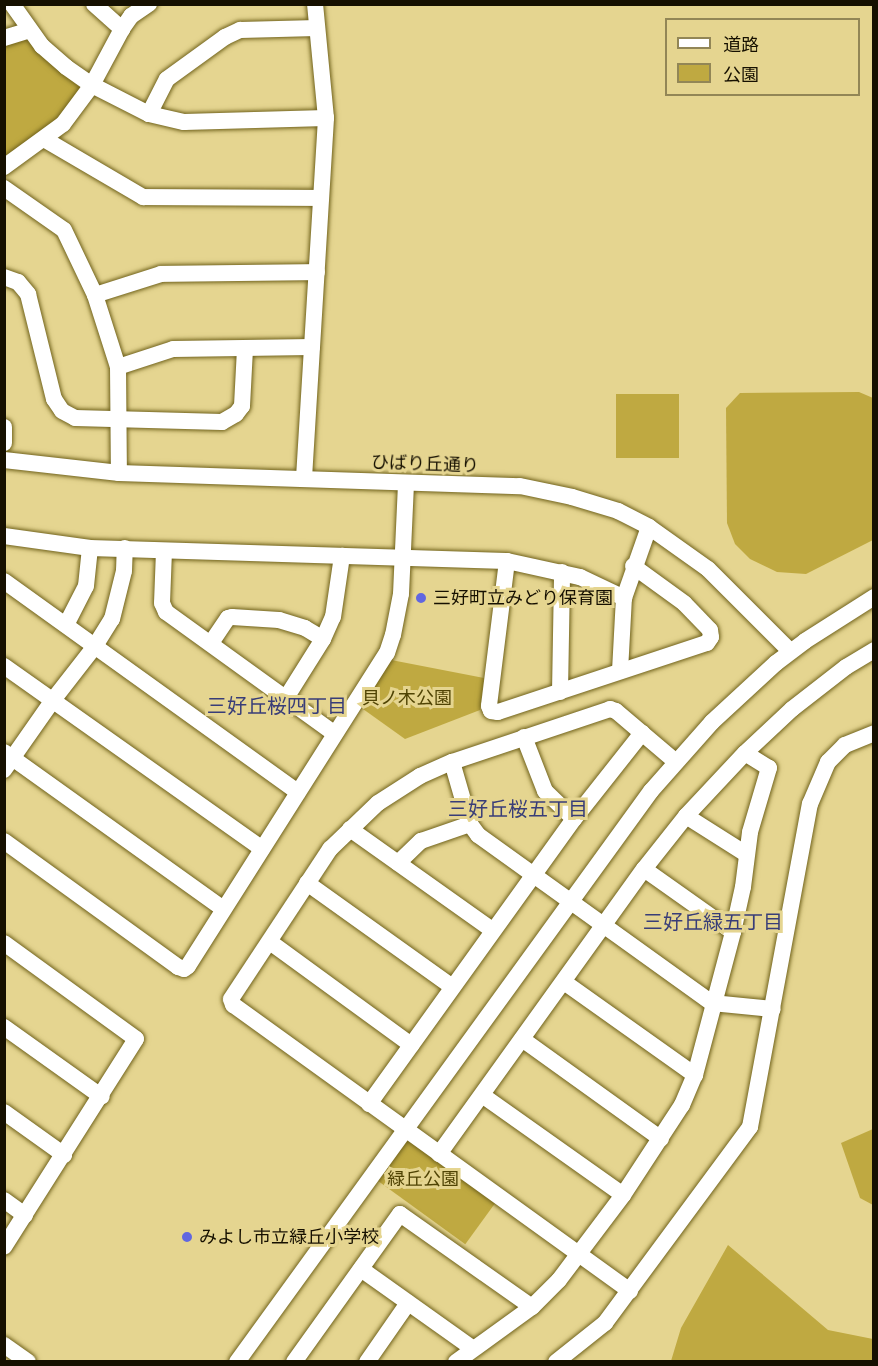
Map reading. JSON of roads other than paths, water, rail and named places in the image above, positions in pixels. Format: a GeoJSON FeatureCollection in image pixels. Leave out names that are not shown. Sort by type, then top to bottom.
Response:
{"type":"FeatureCollection","features":[{"type":"Feature","properties":{"kind":"street"},"geometry":{"type":"LineString","coordinates":[[12,4],[52,56],[92,85],[149,114],[184,122],[326,118]]}},
{"type":"Feature","properties":{"kind":"street"},"geometry":{"type":"LineString","coordinates":[[94,4],[122,28]]}},
{"type":"Feature","properties":{"kind":"street"},"geometry":{"type":"LineString","coordinates":[[4,167],[63,124],[92,85],[122,28],[131,16],[149,4]]}},
{"type":"Feature","properties":{"kind":"street"},"geometry":{"type":"LineString","coordinates":[[304,478],[326,118],[315,4]]}},
{"type":"Feature","properties":{"kind":"street"},"geometry":{"type":"LineString","coordinates":[[149,114],[167,80],[225,37],[240,30],[317,28]]}},
{"type":"Feature","properties":{"kind":"street"},"geometry":{"type":"LineString","coordinates":[[4,38],[30,30]]}},
{"type":"Feature","properties":{"kind":"street"},"geometry":{"type":"LineString","coordinates":[[44,140],[143,197],[321,198]]}},
{"type":"Feature","properties":{"kind":"street"},"geometry":{"type":"LineString","coordinates":[[4,188],[64,230],[95,295],[118,367],[119,473]]}},
{"type":"Feature","properties":{"kind":"street"},"geometry":{"type":"LineString","coordinates":[[95,295],[161,274],[317,272]]}},
{"type":"Feature","properties":{"kind":"street"},"geometry":{"type":"LineString","coordinates":[[4,277],[18,282],[28,294],[57,406],[75,418],[214,422],[230,418],[236,414],[243,402],[245,348]]}},
{"type":"Feature","properties":{"kind":"street"},"geometry":{"type":"LineString","coordinates":[[118,367],[172,349],[312,347]]}},
{"type":"Feature","properties":{"kind":"street"},"geometry":{"type":"LineString","coordinates":[[4,427],[4,443]]}},
{"type":"Feature","properties":{"kind":"street","name":"ひばり丘通り"},"geometry":{"type":"LineString","coordinates":[[4,460],[119,473],[520,486],[572,497],[618,511],[649,527],[708,569],[790,651]]}},
{"type":"Feature","properties":{"kind":"street"},"geometry":{"type":"LineString","coordinates":[[4,841],[178,967],[184,969],[188,966],[387,653],[398,615],[404,558],[406,483]]}},
{"type":"Feature","properties":{"kind":"street"},"geometry":{"type":"LineString","coordinates":[[620,671],[624,598],[633,566],[649,527]]}},
{"type":"Feature","properties":{"kind":"street"},"geometry":{"type":"LineString","coordinates":[[4,536],[90,548],[507,561],[561,572],[596,583],[624,598]]}},
{"type":"Feature","properties":{"kind":"street"},"geometry":{"type":"LineString","coordinates":[[66,625],[86,586],[90,548]]}},
{"type":"Feature","properties":{"kind":"street"},"geometry":{"type":"LineString","coordinates":[[125,548],[116,608],[95,646],[8,760],[223,909]]}},
{"type":"Feature","properties":{"kind":"street"},"geometry":{"type":"LineString","coordinates":[[164,551],[163,608],[335,734]]}},
{"type":"Feature","properties":{"kind":"street"},"geometry":{"type":"LineString","coordinates":[[286,698],[323,639],[335,609],[342,556]]}},
{"type":"Feature","properties":{"kind":"street"},"geometry":{"type":"LineString","coordinates":[[507,561],[489,706],[491,711],[498,712],[707,643],[711,637],[710,630],[680,598],[633,566]]}},
{"type":"Feature","properties":{"kind":"street"},"geometry":{"type":"LineString","coordinates":[[560,692],[561,572]]}},
{"type":"Feature","properties":{"kind":"street"},"geometry":{"type":"LineString","coordinates":[[4,581],[298,792]]}},
{"type":"Feature","properties":{"kind":"street"},"geometry":{"type":"LineString","coordinates":[[237,1362],[568,902],[631,816],[675,761],[729,705],[790,651],[873,597]]}},
{"type":"Feature","properties":{"kind":"street"},"geometry":{"type":"LineString","coordinates":[[211,643],[228,618],[232,617],[279,620],[304,628],[323,639]]}},
{"type":"Feature","properties":{"kind":"street"},"geometry":{"type":"LineString","coordinates":[[439,1154],[644,869],[686,816],[745,753],[792,709],[846,666],[873,650]]}},
{"type":"Feature","properties":{"kind":"street"},"geometry":{"type":"LineString","coordinates":[[4,666],[262,849]]}},
{"type":"Feature","properties":{"kind":"street"},"geometry":{"type":"LineString","coordinates":[[630,1291],[233,1005],[231,999],[330,849],[399,788],[452,762],[610,709],[675,761]]}},
{"type":"Feature","properties":{"kind":"street"},"geometry":{"type":"LineString","coordinates":[[369,1104],[492,930],[574,819],[642,733]]}},
{"type":"Feature","properties":{"kind":"street"},"geometry":{"type":"LineString","coordinates":[[556,1362],[601,1328],[750,1127],[810,804],[828,762],[844,745],[873,733]]}},
{"type":"Feature","properties":{"kind":"street"},"geometry":{"type":"LineString","coordinates":[[524,737],[545,791],[574,819]]}},
{"type":"Feature","properties":{"kind":"street"},"geometry":{"type":"LineString","coordinates":[[456,1362],[472,1348],[532,1307],[559,1280],[623,1195],[682,1104],[695,1075],[712,1003],[733,932],[743,887],[746,854],[769,768],[745,753]]}},
{"type":"Feature","properties":{"kind":"street"},"geometry":{"type":"LineString","coordinates":[[452,762],[470,824],[478,835],[568,902],[712,1003],[773,1009]]}},
{"type":"Feature","properties":{"kind":"street"},"geometry":{"type":"LineString","coordinates":[[686,816],[746,854]]}},
{"type":"Feature","properties":{"kind":"street"},"geometry":{"type":"LineString","coordinates":[[398,863],[421,841],[470,824]]}},
{"type":"Feature","properties":{"kind":"street"},"geometry":{"type":"LineString","coordinates":[[350,829],[492,930]]}},
{"type":"Feature","properties":{"kind":"street"},"geometry":{"type":"LineString","coordinates":[[644,869],[733,932]]}},
{"type":"Feature","properties":{"kind":"street"},"geometry":{"type":"LineString","coordinates":[[307,883],[452,987]]}},
{"type":"Feature","properties":{"kind":"street"},"geometry":{"type":"LineString","coordinates":[[270,942],[411,1045]]}},
{"type":"Feature","properties":{"kind":"street"},"geometry":{"type":"LineString","coordinates":[[4,943],[134,1035],[136,1044],[4,1248]]}},
{"type":"Feature","properties":{"kind":"street"},"geometry":{"type":"LineString","coordinates":[[564,982],[695,1075]]}},
{"type":"Feature","properties":{"kind":"street"},"geometry":{"type":"LineString","coordinates":[[4,1027],[102,1097]]}},
{"type":"Feature","properties":{"kind":"street"},"geometry":{"type":"LineString","coordinates":[[522,1039],[661,1139]]}},
{"type":"Feature","properties":{"kind":"street"},"geometry":{"type":"LineString","coordinates":[[482,1095],[623,1195]]}},
{"type":"Feature","properties":{"kind":"street"},"geometry":{"type":"LineString","coordinates":[[4,1112],[64,1155]]}},
{"type":"Feature","properties":{"kind":"street"},"geometry":{"type":"LineString","coordinates":[[4,1200],[25,1215]]}},
{"type":"Feature","properties":{"kind":"street"},"geometry":{"type":"LineString","coordinates":[[294,1362],[397,1217],[404,1214],[532,1307]]}},
{"type":"Feature","properties":{"kind":"street"},"geometry":{"type":"LineString","coordinates":[[361,1269],[472,1348]]}},
{"type":"Feature","properties":{"kind":"street"},"geometry":{"type":"LineString","coordinates":[[367,1362],[408,1303]]}},
{"type":"Feature","properties":{"kind":"street"},"geometry":{"type":"LineString","coordinates":[[4,1344],[28,1362]]}},
{"type":"Feature","properties":{"kind":"place","name":"三好町立みどり保育園"},"geometry":{"type":"Point","coordinates":[421,598]}},
{"type":"Feature","properties":{"kind":"place","name":"みよし市立緑丘小学校"},"geometry":{"type":"Point","coordinates":[187,1237]}},
{"type":"Feature","properties":{"kind":"district","name":"三好丘桜四丁目"},"geometry":{"type":"Point","coordinates":[277,706]}},
{"type":"Feature","properties":{"kind":"district","name":"三好丘桜五丁目"},"geometry":{"type":"Point","coordinates":[518,809]}},
{"type":"Feature","properties":{"kind":"district","name":"三好丘緑五丁目"},"geometry":{"type":"Point","coordinates":[713,922]}},
{"type":"Feature","properties":{"kind":"park label","name":"貝ノ木公園"},"geometry":{"type":"Point","coordinates":[407,698]}},
{"type":"Feature","properties":{"kind":"park label","name":"緑丘公園"},"geometry":{"type":"Point","coordinates":[423,1179]}}]}
